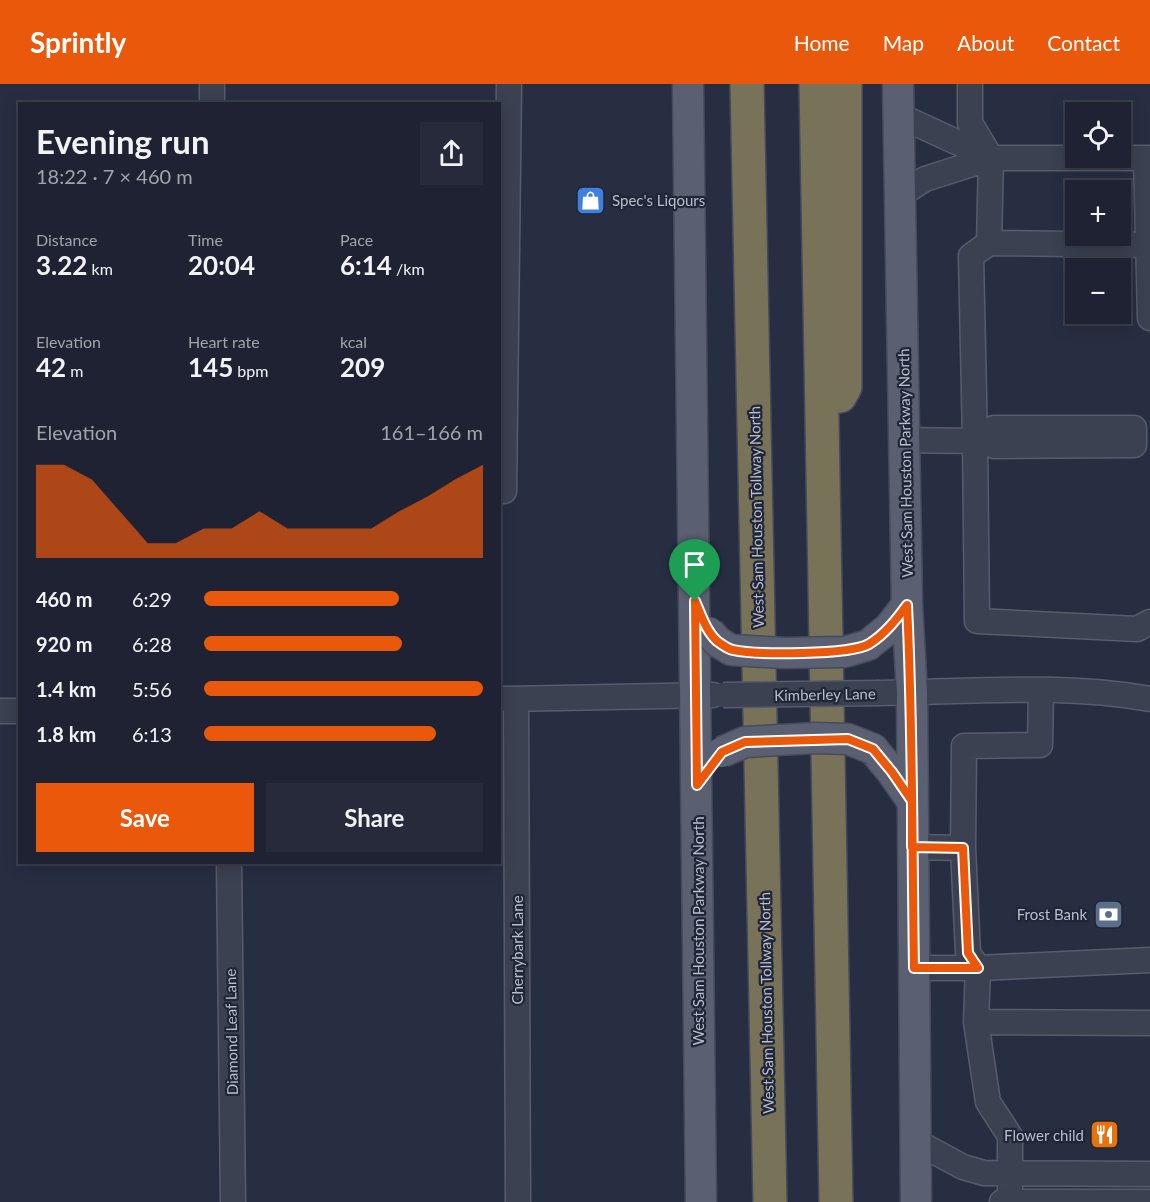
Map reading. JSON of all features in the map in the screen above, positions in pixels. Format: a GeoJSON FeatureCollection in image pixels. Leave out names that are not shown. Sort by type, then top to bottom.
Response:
{"type":"FeatureCollection","features":[{"type":"Feature","properties":{"kind":"highway","name":"West Sam Houston Tollway North"},"geometry":{"type":"LineString","coordinates":[[745,84],[749,164],[770,1202]]}},
{"type":"Feature","properties":{"kind":"highway"},"geometry":{"type":"LineString","coordinates":[[816,84],[836,1202]]}},
{"type":"Feature","properties":{"kind":"highway"},"geometry":{"type":"LineString","coordinates":[[823,423],[845,387],[845,84]]}},
{"type":"Feature","properties":{"kind":"main road","name":"West Sam Houston Parkway North"},"geometry":{"type":"LineString","coordinates":[[688,84],[695,601],[710,695],[697,785],[701,1202]]}},
{"type":"Feature","properties":{"kind":"main road","name":"West Sam Houston Parkway North"},"geometry":{"type":"LineString","coordinates":[[898,84],[907,605],[912,693],[916,1202]]}},
{"type":"Feature","properties":{"kind":"main road"},"geometry":{"type":"LineString","coordinates":[[695,601],[709,632],[718,642],[731,650],[784,653],[845,652],[868,645],[889,628],[907,605]]}},
{"type":"Feature","properties":{"kind":"main road"},"geometry":{"type":"LineString","coordinates":[[697,785],[722,752],[745,742],[815,738],[848,739],[873,749],[912,801]]}},
{"type":"Feature","properties":{"kind":"street"},"geometry":{"type":"LineString","coordinates":[[212,84],[212,102]]}},
{"type":"Feature","properties":{"kind":"street"},"geometry":{"type":"LineString","coordinates":[[504,492],[508,84]]}},
{"type":"Feature","properties":{"kind":"street"},"geometry":{"type":"LineString","coordinates":[[970,84],[970,123],[991,158],[989,243]]}},
{"type":"Feature","properties":{"kind":"street"},"geometry":{"type":"LineString","coordinates":[[898,115],[991,158]]}},
{"type":"Feature","properties":{"kind":"street"},"geometry":{"type":"LineString","coordinates":[[900,195],[925,179],[991,158],[1148,158],[1150,318]]}},
{"type":"Feature","properties":{"kind":"street"},"geometry":{"type":"LineString","coordinates":[[1148,245],[989,243],[971,256],[977,621],[1137,629],[1150,622]]}},
{"type":"Feature","properties":{"kind":"street"},"geometry":{"type":"LineString","coordinates":[[1023,437],[1108,437]]}},
{"type":"Feature","properties":{"kind":"street"},"geometry":{"type":"LineString","coordinates":[[904,440],[975,441]]}},
{"type":"Feature","properties":{"kind":"street","name":"Kimberley Lane"},"geometry":{"type":"LineString","coordinates":[[508,699],[985,690],[1041,690],[1127,695],[1150,699]]}},
{"type":"Feature","properties":{"kind":"street"},"geometry":{"type":"LineString","coordinates":[[1010,1202],[1010,1136],[988,1102],[976,1022],[978,968],[968,953],[963,848],[964,746],[1040,745],[1041,690]]}},
{"type":"Feature","properties":{"kind":"street","name":"Cherrybark Lane"},"geometry":{"type":"LineString","coordinates":[[508,699],[518,1202]]}},
{"type":"Feature","properties":{"kind":"street"},"geometry":{"type":"LineString","coordinates":[[0,711],[18,711]]}},
{"type":"Feature","properties":{"kind":"street"},"geometry":{"type":"LineString","coordinates":[[912,847],[963,848]]}},
{"type":"Feature","properties":{"kind":"street","name":"Diamond Leaf Lane"},"geometry":{"type":"LineString","coordinates":[[229,864],[233,1202]]}},
{"type":"Feature","properties":{"kind":"street"},"geometry":{"type":"LineString","coordinates":[[914,968],[978,968],[1150,960]]}},
{"type":"Feature","properties":{"kind":"street"},"geometry":{"type":"LineString","coordinates":[[976,1022],[1150,1023]]}},
{"type":"Feature","properties":{"kind":"street"},"geometry":{"type":"LineString","coordinates":[[915,1141],[963,1167],[984,1173],[1150,1174]]}},
{"type":"Feature","properties":{"kind":"street"},"geometry":{"type":"LineString","coordinates":[[1002,1202],[1150,1202]]}},
{"type":"Feature","properties":{"kind":"place","name":"Spec's Liqours"},"geometry":{"type":"Point","coordinates":[591,200]}},
{"type":"Feature","properties":{"kind":"place","name":"Frost Bank"},"geometry":{"type":"Point","coordinates":[1108,914]}},
{"type":"Feature","properties":{"kind":"place","name":"Flower child"},"geometry":{"type":"Point","coordinates":[1105,1135]}},
{"type":"Feature","properties":{"kind":"route"},"geometry":{"type":"LineString","coordinates":[[695,601],[697,785],[722,752],[745,742],[815,738],[848,739],[873,749],[912,801],[912,847],[963,848],[968,953],[978,968],[914,968],[912,847],[912,801],[912,693],[907,605],[889,628],[868,645],[845,652],[784,653],[731,650],[718,642],[709,632],[695,601]]}}]}
